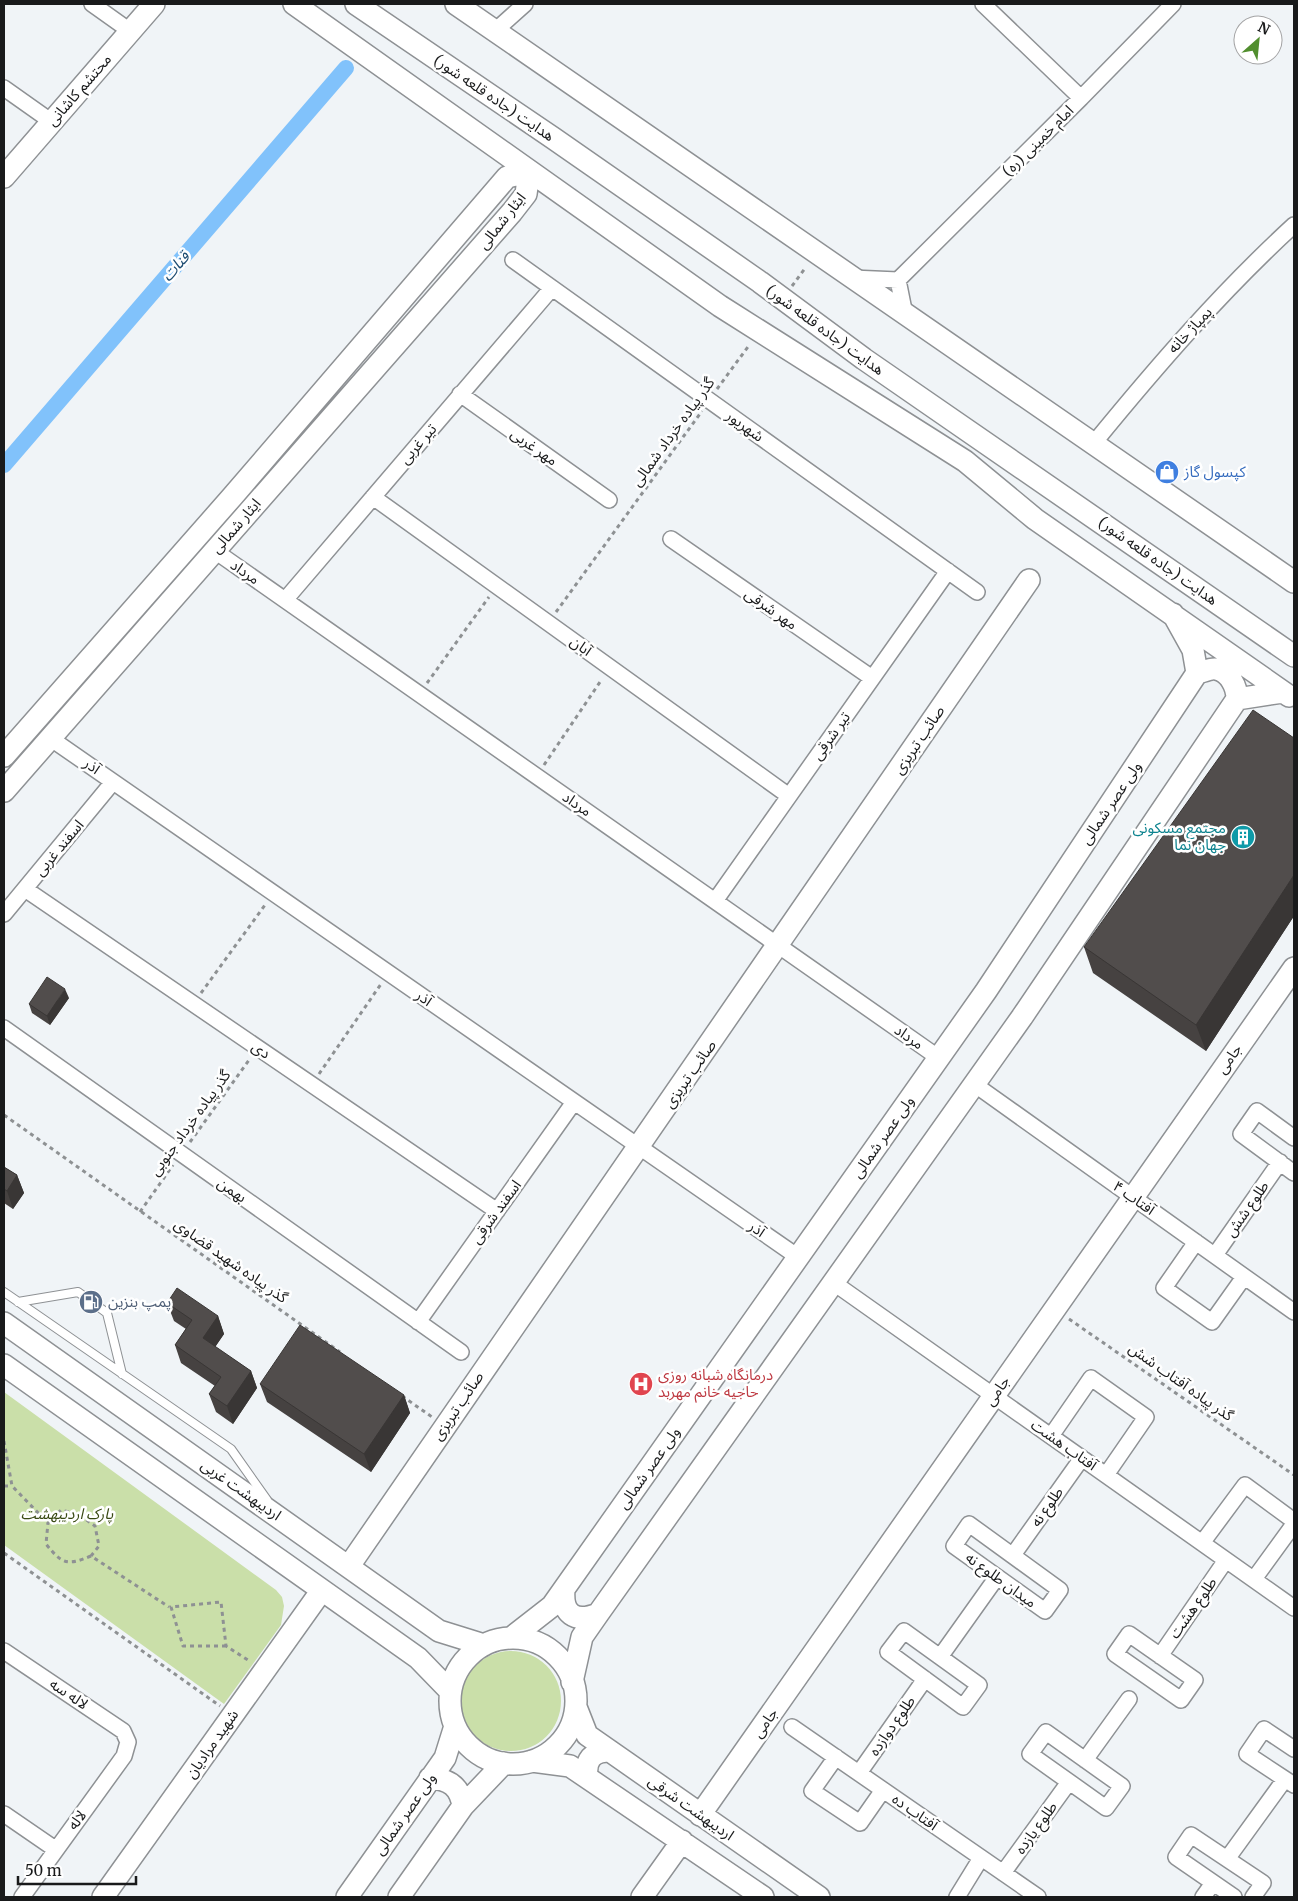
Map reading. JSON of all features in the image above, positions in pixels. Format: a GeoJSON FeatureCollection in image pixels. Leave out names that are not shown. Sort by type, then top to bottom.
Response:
{"type":"FeatureCollection","features":[{"type":"Feature","properties":{"kind":"main road","name":"محتشم کاشانی"},"geometry":{"type":"LineString","coordinates":[[4,177],[154,4]]}},
{"type":"Feature","properties":{"kind":"main road"},"geometry":{"type":"LineString","coordinates":[[294,4],[720,306],[964,461]]}},
{"type":"Feature","properties":{"kind":"main road","name":"هدایت (جاده قلعه شور)"},"geometry":{"type":"LineString","coordinates":[[356,4],[760,282],[864,359],[1294,656]]}},
{"type":"Feature","properties":{"kind":"main road"},"geometry":{"type":"LineString","coordinates":[[456,4],[1294,582]]}},
{"type":"Feature","properties":{"kind":"main road","name":"ایثار شمالی"},"geometry":{"type":"LineString","coordinates":[[4,756],[232,497],[507,177],[529,172],[526,194],[512,212],[4,791]]}},
{"type":"Feature","properties":{"kind":"main road"},"geometry":{"type":"LineString","coordinates":[[760,282],[964,461],[1035,519],[1288,696]]}},
{"type":"Feature","properties":{"kind":"main road","name":"صائب تبریزی"},"geometry":{"type":"LineString","coordinates":[[348,1566],[779,946],[1029,580]]}},
{"type":"Feature","properties":{"kind":"main road"},"geometry":{"type":"LineString","coordinates":[[572,1682],[582,1637],[974,1084],[1237,699],[1237,690],[1228,675],[1216,669],[1197,673],[1193,650],[1173,614]]}},
{"type":"Feature","properties":{"kind":"main road"},"geometry":{"type":"LineString","coordinates":[[119,625],[136,640]]}},
{"type":"Feature","properties":{"kind":"main road","name":"ولی عصر شمالی"},"geometry":{"type":"LineString","coordinates":[[511,1638],[552,1606],[986,991],[1197,673]]}},
{"type":"Feature","properties":{"kind":"main road"},"geometry":{"type":"LineString","coordinates":[[1237,699],[1288,696]]}},
{"type":"Feature","properties":{"kind":"main road","name":"جامی"},"geometry":{"type":"LineString","coordinates":[[700,1815],[1294,968]]}},
{"type":"Feature","properties":{"kind":"main road","name":"اردیبهشت غربی"},"geometry":{"type":"LineString","coordinates":[[4,1323],[432,1626],[484,1645]]}},
{"type":"Feature","properties":{"kind":"main road"},"geometry":{"type":"LineString","coordinates":[[4,1365],[418,1658],[450,1691]]}},
{"type":"Feature","properties":{"kind":"main road"},"geometry":{"type":"LineString","coordinates":[[564,1589],[563,1604],[571,1615],[585,1619],[598,1614]]}},
{"type":"Feature","properties":{"kind":"main road","name":"شهید مرادیان"},"geometry":{"type":"LineString","coordinates":[[103,1897],[322,1590]]}},
{"type":"Feature","properties":{"kind":"main road"},"geometry":{"type":"LineString","coordinates":[[404,1648],[418,1647],[429,1639],[432,1626]]}},
{"type":"Feature","properties":{"kind":"main road"},"geometry":{"type":"LineString","coordinates":[[532,1761],[548,1753],[562,1741],[571,1725],[576,1707],[569,1672],[559,1658],[545,1646],[529,1640],[511,1638],[494,1640],[464,1660],[455,1674],[450,1691],[450,1709],[455,1726],[464,1742],[478,1754],[504,1763],[532,1761],[570,1766],[763,1897]]}},
{"type":"Feature","properties":{"kind":"main road","name":"اردیبهشت شرقی"},"geometry":{"type":"LineString","coordinates":[[576,1707],[587,1735],[819,1897]]}},
{"type":"Feature","properties":{"kind":"main road","name":"ولی عصر شمالی"},"geometry":{"type":"LineString","coordinates":[[347,1897],[445,1758],[455,1726]]}},
{"type":"Feature","properties":{"kind":"main road"},"geometry":{"type":"LineString","coordinates":[[587,1777],[586,1767],[590,1757],[599,1751],[610,1751]]}},
{"type":"Feature","properties":{"kind":"main road"},"geometry":{"type":"LineString","coordinates":[[399,1897],[463,1806],[504,1763]]}},
{"type":"Feature","properties":{"kind":"main road"},"geometry":{"type":"LineString","coordinates":[[430,1778],[443,1778],[454,1784],[461,1794],[463,1806]]}},
{"type":"Feature","properties":{"kind":"main road"},"geometry":{"type":"LineString","coordinates":[[642,1897],[682,1841]]}},
{"type":"Feature","properties":{"kind":"street"},"geometry":{"type":"LineString","coordinates":[[92,4],[130,31]]}},
{"type":"Feature","properties":{"kind":"street"},"geometry":{"type":"LineString","coordinates":[[496,30],[525,4]]}},
{"type":"Feature","properties":{"kind":"street","name":"امام خمینی (ره)"},"geometry":{"type":"LineString","coordinates":[[898,280],[1081,98],[983,4]]}},
{"type":"Feature","properties":{"kind":"street"},"geometry":{"type":"LineString","coordinates":[[1081,98],[1173,4]]}},
{"type":"Feature","properties":{"kind":"street"},"geometry":{"type":"LineString","coordinates":[[4,88],[52,122]]}},
{"type":"Feature","properties":{"kind":"street","name":"پمپاژ خانه"},"geometry":{"type":"LineString","coordinates":[[1094,443],[1167,354],[1255,261],[1294,225]]}},
{"type":"Feature","properties":{"kind":"street","name":"شهریور"},"geometry":{"type":"LineString","coordinates":[[513,260],[977,592]]}},
{"type":"Feature","properties":{"kind":"street"},"geometry":{"type":"LineString","coordinates":[[851,278],[898,280],[905,315]]}},
{"type":"Feature","properties":{"kind":"street","name":"تیر غربی"},"geometry":{"type":"LineString","coordinates":[[284,600],[552,288]]}},
{"type":"Feature","properties":{"kind":"street","name":"مهر غربی"},"geometry":{"type":"LineString","coordinates":[[460,394],[609,500]]}},
{"type":"Feature","properties":{"kind":"street","name":"آبان"},"geometry":{"type":"LineString","coordinates":[[373,497],[789,796]]}},
{"type":"Feature","properties":{"kind":"street","name":"مهر شرقی"},"geometry":{"type":"LineString","coordinates":[[671,539],[872,678]]}},
{"type":"Feature","properties":{"kind":"street","name":"مرداد"},"geometry":{"type":"LineString","coordinates":[[215,551],[939,1058]]}},
{"type":"Feature","properties":{"kind":"street","name":"تیر شرقی"},"geometry":{"type":"LineString","coordinates":[[715,901],[948,571]]}},
{"type":"Feature","properties":{"kind":"street","name":"آذر"},"geometry":{"type":"LineString","coordinates":[[50,738],[798,1257]]}},
{"type":"Feature","properties":{"kind":"street","name":"اسفند غربی"},"geometry":{"type":"LineString","coordinates":[[4,914],[114,782]]}},
{"type":"Feature","properties":{"kind":"street","name":"دی"},"geometry":{"type":"LineString","coordinates":[[25,889],[497,1211]]}},
{"type":"Feature","properties":{"kind":"street","name":"بهمن"},"geometry":{"type":"LineString","coordinates":[[4,1028],[461,1352]]}},
{"type":"Feature","properties":{"kind":"street","name":"آفتاب ۴"},"geometry":{"type":"LineString","coordinates":[[974,1084],[1294,1312]]}},
{"type":"Feature","properties":{"kind":"street","name":"اسفند شرقی"},"geometry":{"type":"LineString","coordinates":[[418,1322],[574,1102]]}},
{"type":"Feature","properties":{"kind":"street"},"geometry":{"type":"LineString","coordinates":[[1294,1138],[1258,1111],[1241,1134],[1294,1173]]}},
{"type":"Feature","properties":{"kind":"street","name":"طلوع شش"},"geometry":{"type":"LineString","coordinates":[[1215,1255],[1280,1162]]}},
{"type":"Feature","properties":{"kind":"street"},"geometry":{"type":"LineString","coordinates":[[1196,1242],[1164,1288],[1212,1322],[1244,1277]]}},
{"type":"Feature","properties":{"kind":"street","name":"آفتاب هشت"},"geometry":{"type":"LineString","coordinates":[[834,1283],[1294,1608]]}},
{"type":"Feature","properties":{"kind":"street"},"geometry":{"type":"LineString","coordinates":[[1051,1436],[1091,1378],[1146,1417],[1106,1475]]}},
{"type":"Feature","properties":{"kind":"street","name":"طلوع نه"},"geometry":{"type":"LineString","coordinates":[[1013,1555],[1082,1458]]}},
{"type":"Feature","properties":{"kind":"street"},"geometry":{"type":"LineString","coordinates":[[1202,1543],[1245,1485],[1294,1522],[1254,1579]]}},
{"type":"Feature","properties":{"kind":"street","name":"میدان طلوع نه"},"geometry":{"type":"LineString","coordinates":[[969,1524],[1013,1555],[1060,1590],[1045,1611],[954,1546],[969,1524]]}},
{"type":"Feature","properties":{"kind":"street","name":"طلوع هشت"},"geometry":{"type":"LineString","coordinates":[[1160,1656],[1226,1560]]}},
{"type":"Feature","properties":{"kind":"street"},"geometry":{"type":"LineString","coordinates":[[940,1657],[997,1577]]}},
{"type":"Feature","properties":{"kind":"street"},"geometry":{"type":"LineString","coordinates":[[904,1631],[940,1657],[978,1685],[963,1707],[888,1652],[904,1631]]}},
{"type":"Feature","properties":{"kind":"street"},"geometry":{"type":"LineString","coordinates":[[1129,1634],[1160,1656],[1195,1680],[1181,1700],[1115,1654],[1129,1634]]}},
{"type":"Feature","properties":{"kind":"street","name":"لاله سه"},"geometry":{"type":"LineString","coordinates":[[4,1651],[123,1731],[128,1742]]}},
{"type":"Feature","properties":{"kind":"street","name":"طلوع دوازده"},"geometry":{"type":"LineString","coordinates":[[859,1773],[925,1679]]}},
{"type":"Feature","properties":{"kind":"street"},"geometry":{"type":"LineString","coordinates":[[1085,1760],[1130,1699]]}},
{"type":"Feature","properties":{"kind":"street","name":"آفتاب ده"},"geometry":{"type":"LineString","coordinates":[[792,1727],[1003,1873],[1030,1895]]}},
{"type":"Feature","properties":{"kind":"street"},"geometry":{"type":"LineString","coordinates":[[1227,1859],[1290,1782],[1247,1754],[1264,1728],[1294,1749]]}},
{"type":"Feature","properties":{"kind":"street"},"geometry":{"type":"LineString","coordinates":[[1046,1732],[1085,1760],[1122,1786],[1106,1808],[1030,1754],[1046,1732]]}},
{"type":"Feature","properties":{"kind":"street","name":"لاله"},"geometry":{"type":"LineString","coordinates":[[22,1897],[124,1756],[128,1742]]}},
{"type":"Feature","properties":{"kind":"street"},"geometry":{"type":"LineString","coordinates":[[836,1757],[812,1791],[860,1824],[883,1790]]}},
{"type":"Feature","properties":{"kind":"street","name":"طلوع یازده"},"geometry":{"type":"LineString","coordinates":[[1003,1873],[1069,1782]]}},
{"type":"Feature","properties":{"kind":"street"},"geometry":{"type":"LineString","coordinates":[[4,1814],[55,1850]]}},
{"type":"Feature","properties":{"kind":"street"},"geometry":{"type":"LineString","coordinates":[[1234,1897],[1176,1857],[1191,1835],[1262,1883],[1253,1897]]}},
{"type":"Feature","properties":{"kind":"street"},"geometry":{"type":"LineString","coordinates":[[957,1897],[981,1858]]}},
{"type":"Feature","properties":{"kind":"street"},"geometry":{"type":"LineString","coordinates":[[1203,1897],[1213,1883]]}},
{"type":"Feature","properties":{"kind":"lane"},"geometry":{"type":"LineString","coordinates":[[4,1292],[231,1449],[280,1518]]}},
{"type":"Feature","properties":{"kind":"lane"},"geometry":{"type":"LineString","coordinates":[[18,1302],[78,1292],[107,1313],[122,1374]]}},
{"type":"Feature","properties":{"kind":"path"},"geometry":{"type":"LineString","coordinates":[[783,299],[816,254]]}},
{"type":"Feature","properties":{"kind":"path","name":"گذر پیاده خرداد شمالی"},"geometry":{"type":"LineString","coordinates":[[548,623],[760,331]]}},
{"type":"Feature","properties":{"kind":"path"},"geometry":{"type":"LineString","coordinates":[[419,694],[497,586]]}},
{"type":"Feature","properties":{"kind":"path"},"geometry":{"type":"LineString","coordinates":[[536,776],[610,667]]}},
{"type":"Feature","properties":{"kind":"path"},"geometry":{"type":"LineString","coordinates":[[193,1004],[274,893]]}},
{"type":"Feature","properties":{"kind":"path"},"geometry":{"type":"LineString","coordinates":[[312,1084],[389,973]]}},
{"type":"Feature","properties":{"kind":"path","name":"گذر پیاده خرداد جنوبی"},"geometry":{"type":"LineString","coordinates":[[140,1212],[258,1048]]}},
{"type":"Feature","properties":{"kind":"path","name":"گذر پیاده شهید قضاوی"},"geometry":{"type":"LineString","coordinates":[[4,1116],[340,1353]]}},
{"type":"Feature","properties":{"kind":"path","name":"گذر پیاده آفتاب شش"},"geometry":{"type":"LineString","coordinates":[[1054,1308],[1294,1475]]}},
{"type":"Feature","properties":{"kind":"path"},"geometry":{"type":"LineString","coordinates":[[396,1392],[444,1426]]}},
{"type":"Feature","properties":{"kind":"path"},"geometry":{"type":"LineString","coordinates":[[4,1441],[12,1486],[48,1523]]}},
{"type":"Feature","properties":{"kind":"path"},"geometry":{"type":"LineString","coordinates":[[4,1486],[12,1486]]}},
{"type":"Feature","properties":{"kind":"path"},"geometry":{"type":"LineString","coordinates":[[61,1510],[78,1514],[95,1526],[99,1546],[91,1556],[73,1563],[58,1560],[46,1544],[48,1523],[61,1510]]}},
{"type":"Feature","properties":{"kind":"path"},"geometry":{"type":"LineString","coordinates":[[4,1553],[232,1715]]}},
{"type":"Feature","properties":{"kind":"path"},"geometry":{"type":"LineString","coordinates":[[91,1556],[169,1607]]}},
{"type":"Feature","properties":{"kind":"path"},"geometry":{"type":"LineString","coordinates":[[226,1646],[221,1602],[171,1606],[183,1646],[226,1646],[264,1671]]}},
{"type":"Feature","properties":{"kind":"green space","name":"پارک اردیبهشت"},"geometry":{"type":"Polygon","coordinates":[[[4,1392],[276,1590],[282,1597],[284,1606],[281,1625],[224,1704],[4,1545],[4,1392]]]}},
{"type":"Feature","properties":{"kind":"green space"},"geometry":{"type":"Polygon","coordinates":[[[511,1651],[530,1654],[547,1665],[558,1682],[561,1701],[558,1720],[547,1737],[530,1748],[511,1751],[492,1748],[475,1737],[464,1720],[461,1701],[464,1682],[475,1665],[492,1654],[511,1651]]]}},
{"type":"Feature","properties":{"kind":"building","name":"مجتمع مسکونی جهان نما"},"geometry":{"type":"Polygon","coordinates":[[[1253,710],[1294,738],[1294,875],[1196,1025],[1084,947],[1253,710]]]}},
{"type":"Feature","properties":{"kind":"building"},"geometry":{"type":"Polygon","coordinates":[[[47,977],[65,989],[47,1016],[29,1004],[47,977]]]}},
{"type":"Feature","properties":{"kind":"building"},"geometry":{"type":"Polygon","coordinates":[[[4,1167],[17,1175],[7,1191],[4,1189],[4,1167]]]}},
{"type":"Feature","properties":{"kind":"building"},"geometry":{"type":"Polygon","coordinates":[[[177,1288],[218,1316],[203,1338],[251,1371],[227,1406],[209,1394],[221,1377],[175,1345],[192,1320],[167,1303],[177,1288]]]}},
{"type":"Feature","properties":{"kind":"building"},"geometry":{"type":"Polygon","coordinates":[[[300,1325],[404,1395],[364,1454],[260,1384],[300,1325]]]}},
{"type":"Feature","properties":{"kind":"waterway","name":"قنات"},"geometry":{"type":"LineString","coordinates":[[4,465],[346,68]]}},
{"type":"Feature","properties":{"kind":"place","name":"کپسول گاز"},"geometry":{"type":"Point","coordinates":[1167,472]}},
{"type":"Feature","properties":{"kind":"place","name":"مجتمع مسکونی جهان نما"},"geometry":{"type":"Point","coordinates":[1243,837]}},
{"type":"Feature","properties":{"kind":"place","name":"پمپ بنزین"},"geometry":{"type":"Point","coordinates":[91,1302]}},
{"type":"Feature","properties":{"kind":"place","name":"درمانگاه شبانه‌ روزی حاجیه‌ خانم مهربد"},"geometry":{"type":"Point","coordinates":[641,1384]}}]}
